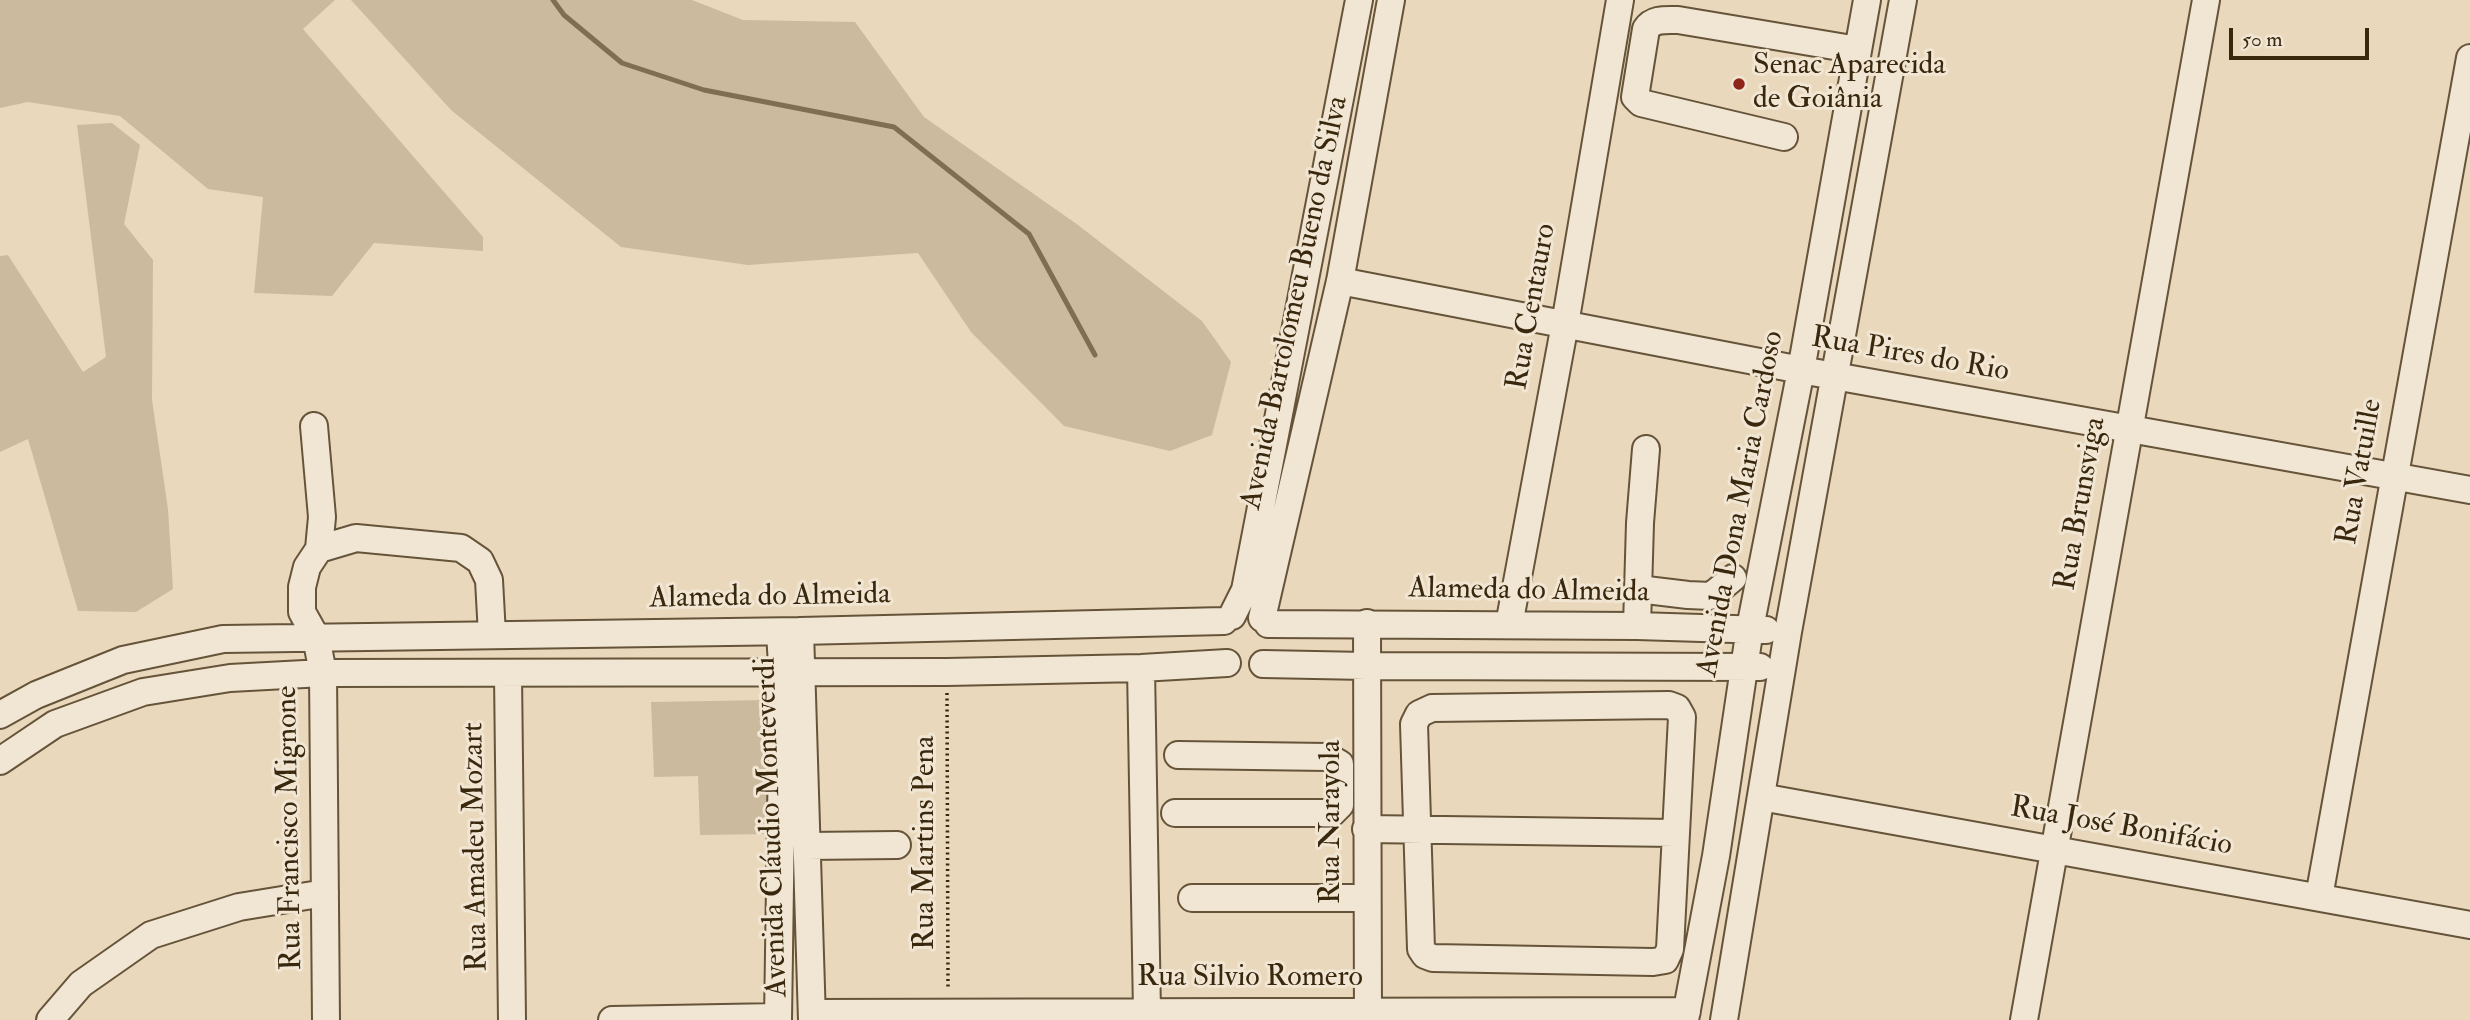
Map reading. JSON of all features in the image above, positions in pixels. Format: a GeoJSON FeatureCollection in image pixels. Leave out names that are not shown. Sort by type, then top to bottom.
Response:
{"type":"FeatureCollection","features":[{"type":"Feature","properties":{"kind":"street","name":"Avenida Bartolomeu Bueno da Silva"},"geometry":{"type":"LineString","coordinates":[[1228,619],[1245,590],[1359,0]]}},
{"type":"Feature","properties":{"kind":"street","name":"Avenida Bartolomeu Bueno da Silva"},"geometry":{"type":"LineString","coordinates":[[1265,621],[1340,281],[1391,0]]}},
{"type":"Feature","properties":{"kind":"street","name":"Rua Centauro"},"geometry":{"type":"LineString","coordinates":[[1509,625],[1620,0]]}},
{"type":"Feature","properties":{"kind":"street","name":"Avenida Dona Maria Cardoso"},"geometry":{"type":"LineString","coordinates":[[1686,1016],[1716,856],[1749,628],[1801,370],[1867,0]]}},
{"type":"Feature","properties":{"kind":"street"},"geometry":{"type":"LineString","coordinates":[[1724,1020],[1788,632],[1903,0]]}},
{"type":"Feature","properties":{"kind":"street","name":"Rua Brunsviga"},"geometry":{"type":"LineString","coordinates":[[2032,1019],[2054,850],[2206,0]]}},
{"type":"Feature","properties":{"kind":"street"},"geometry":{"type":"LineString","coordinates":[[1784,137],[1641,103],[1635,97],[1649,24],[1658,20],[1678,20],[1858,50]]}},
{"type":"Feature","properties":{"kind":"street","name":"Rua Vatuille"},"geometry":{"type":"LineString","coordinates":[[2319,897],[2470,58]]}},
{"type":"Feature","properties":{"kind":"street","name":"Rua Pires do Rio"},"geometry":{"type":"LineString","coordinates":[[1340,281],[1801,370],[2470,490]]}},
{"type":"Feature","properties":{"kind":"street"},"geometry":{"type":"LineString","coordinates":[[314,426],[322,517],[319,550],[356,538],[461,548],[480,561],[489,580],[492,635]]}},
{"type":"Feature","properties":{"kind":"street"},"geometry":{"type":"LineString","coordinates":[[1637,626],[1640,523],[1646,449]]}},
{"type":"Feature","properties":{"kind":"street","name":"Rua Francisco Mignone"},"geometry":{"type":"LineString","coordinates":[[319,550],[307,567],[302,587],[302,612],[316,637],[323,673],[326,1020]]}},
{"type":"Feature","properties":{"kind":"street"},"geometry":{"type":"LineString","coordinates":[[1638,589],[1688,596],[1711,596],[1733,578]]}},
{"type":"Feature","properties":{"kind":"street"},"geometry":{"type":"LineString","coordinates":[[1227,663],[1219,650],[1218,635],[1228,619],[1248,612],[1265,621],[1273,638],[1272,652],[1263,664]]}},
{"type":"Feature","properties":{"kind":"street","name":"Alameda do Almeida"},"geometry":{"type":"LineString","coordinates":[[0,715],[36,695],[123,660],[223,639],[790,632],[1228,619]]}},
{"type":"Feature","properties":{"kind":"street","name":"Alameda do Almeida"},"geometry":{"type":"LineString","coordinates":[[1265,621],[1749,628],[1788,632]]}},
{"type":"Feature","properties":{"kind":"street","name":"Rua Narayola"},"geometry":{"type":"LineString","coordinates":[[1367,623],[1368,1016]]}},
{"type":"Feature","properties":{"kind":"street","name":"Avenida Cláudio Monteverdi"},"geometry":{"type":"LineString","coordinates":[[790,632],[807,846],[812,1017]]}},
{"type":"Feature","properties":{"kind":"street"},"geometry":{"type":"LineString","coordinates":[[0,761],[55,724],[143,692],[230,678],[323,673],[947,672],[1141,668],[1227,663],[1245,669],[1263,664],[1744,665],[1783,668]]}},
{"type":"Feature","properties":{"kind":"street"},"geometry":{"type":"LineString","coordinates":[[1141,668],[1147,1012]]}},
{"type":"Feature","properties":{"kind":"street","name":"Avenida Cláudio Monteverdi"},"geometry":{"type":"LineString","coordinates":[[778,1018],[792,672]]}},
{"type":"Feature","properties":{"kind":"street","name":"Rua Amadeu Mozart"},"geometry":{"type":"LineString","coordinates":[[508,674],[512,1020]]}},
{"type":"Feature","properties":{"kind":"street"},"geometry":{"type":"LineString","coordinates":[[1669,705],[1677,708],[1682,717],[1670,949],[1665,960],[1653,962],[1429,958],[1421,949],[1418,828],[1414,724],[1415,719],[1425,710],[1669,705]]}},
{"type":"Feature","properties":{"kind":"street"},"geometry":{"type":"LineString","coordinates":[[1175,813],[1332,814],[1340,805],[1340,764],[1328,757],[1178,755]]}},
{"type":"Feature","properties":{"kind":"street"},"geometry":{"type":"LineString","coordinates":[[1340,787],[1366,785]]}},
{"type":"Feature","properties":{"kind":"street","name":"Rua José Bonifácio"},"geometry":{"type":"LineString","coordinates":[[1761,797],[2470,925]]}},
{"type":"Feature","properties":{"kind":"street"},"geometry":{"type":"LineString","coordinates":[[1366,829],[1675,833]]}},
{"type":"Feature","properties":{"kind":"street"},"geometry":{"type":"LineString","coordinates":[[807,846],[897,845]]}},
{"type":"Feature","properties":{"kind":"street"},"geometry":{"type":"LineString","coordinates":[[50,1020],[80,984],[151,935],[239,907],[325,894]]}},
{"type":"Feature","properties":{"kind":"street"},"geometry":{"type":"LineString","coordinates":[[1192,898],[1367,898]]}},
{"type":"Feature","properties":{"kind":"street","name":"Rua Silvio Romero"},"geometry":{"type":"LineString","coordinates":[[812,1017],[1147,1012],[1368,1016],[1686,1016]]}},
{"type":"Feature","properties":{"kind":"street"},"geometry":{"type":"LineString","coordinates":[[612,1020],[778,1018]]}},
{"type":"Feature","properties":{"kind":"path","name":"Rua Martins Pena"},"geometry":{"type":"LineString","coordinates":[[947,672],[948,1013]]}},
{"type":"Feature","properties":{"kind":"shaded area"},"geometry":{"type":"Polygon","coordinates":[[[0,0],[335,0],[303,29],[483,237],[483,251],[374,243],[332,296],[254,293],[263,197],[208,189],[120,116],[28,102],[0,108],[0,0]]]}},
{"type":"Feature","properties":{"kind":"shaded area"},"geometry":{"type":"Polygon","coordinates":[[[351,0],[692,0],[743,20],[855,22],[924,117],[1078,225],[1202,321],[1231,362],[1212,435],[1170,451],[1064,426],[971,332],[918,253],[748,265],[621,247],[451,110],[351,0]]]}},
{"type":"Feature","properties":{"kind":"shaded area"},"geometry":{"type":"Polygon","coordinates":[[[112,123],[140,145],[124,224],[153,260],[152,400],[168,509],[173,589],[136,612],[78,611],[28,439],[0,452],[0,256],[8,255],[83,372],[106,357],[77,125],[112,123]]]}},
{"type":"Feature","properties":{"kind":"shaded area"},"geometry":{"type":"Polygon","coordinates":[[[767,700],[769,834],[700,835],[698,776],[654,777],[651,702],[767,700]]]}},
{"type":"Feature","properties":{"kind":"waterway"},"geometry":{"type":"LineString","coordinates":[[553,0],[564,15],[622,63],[704,90],[894,127],[1029,234],[1095,355]]}},
{"type":"Feature","properties":{"kind":"place","name":"Senac Aparecida de Goiânia"},"geometry":{"type":"Point","coordinates":[1739,84]}}]}
